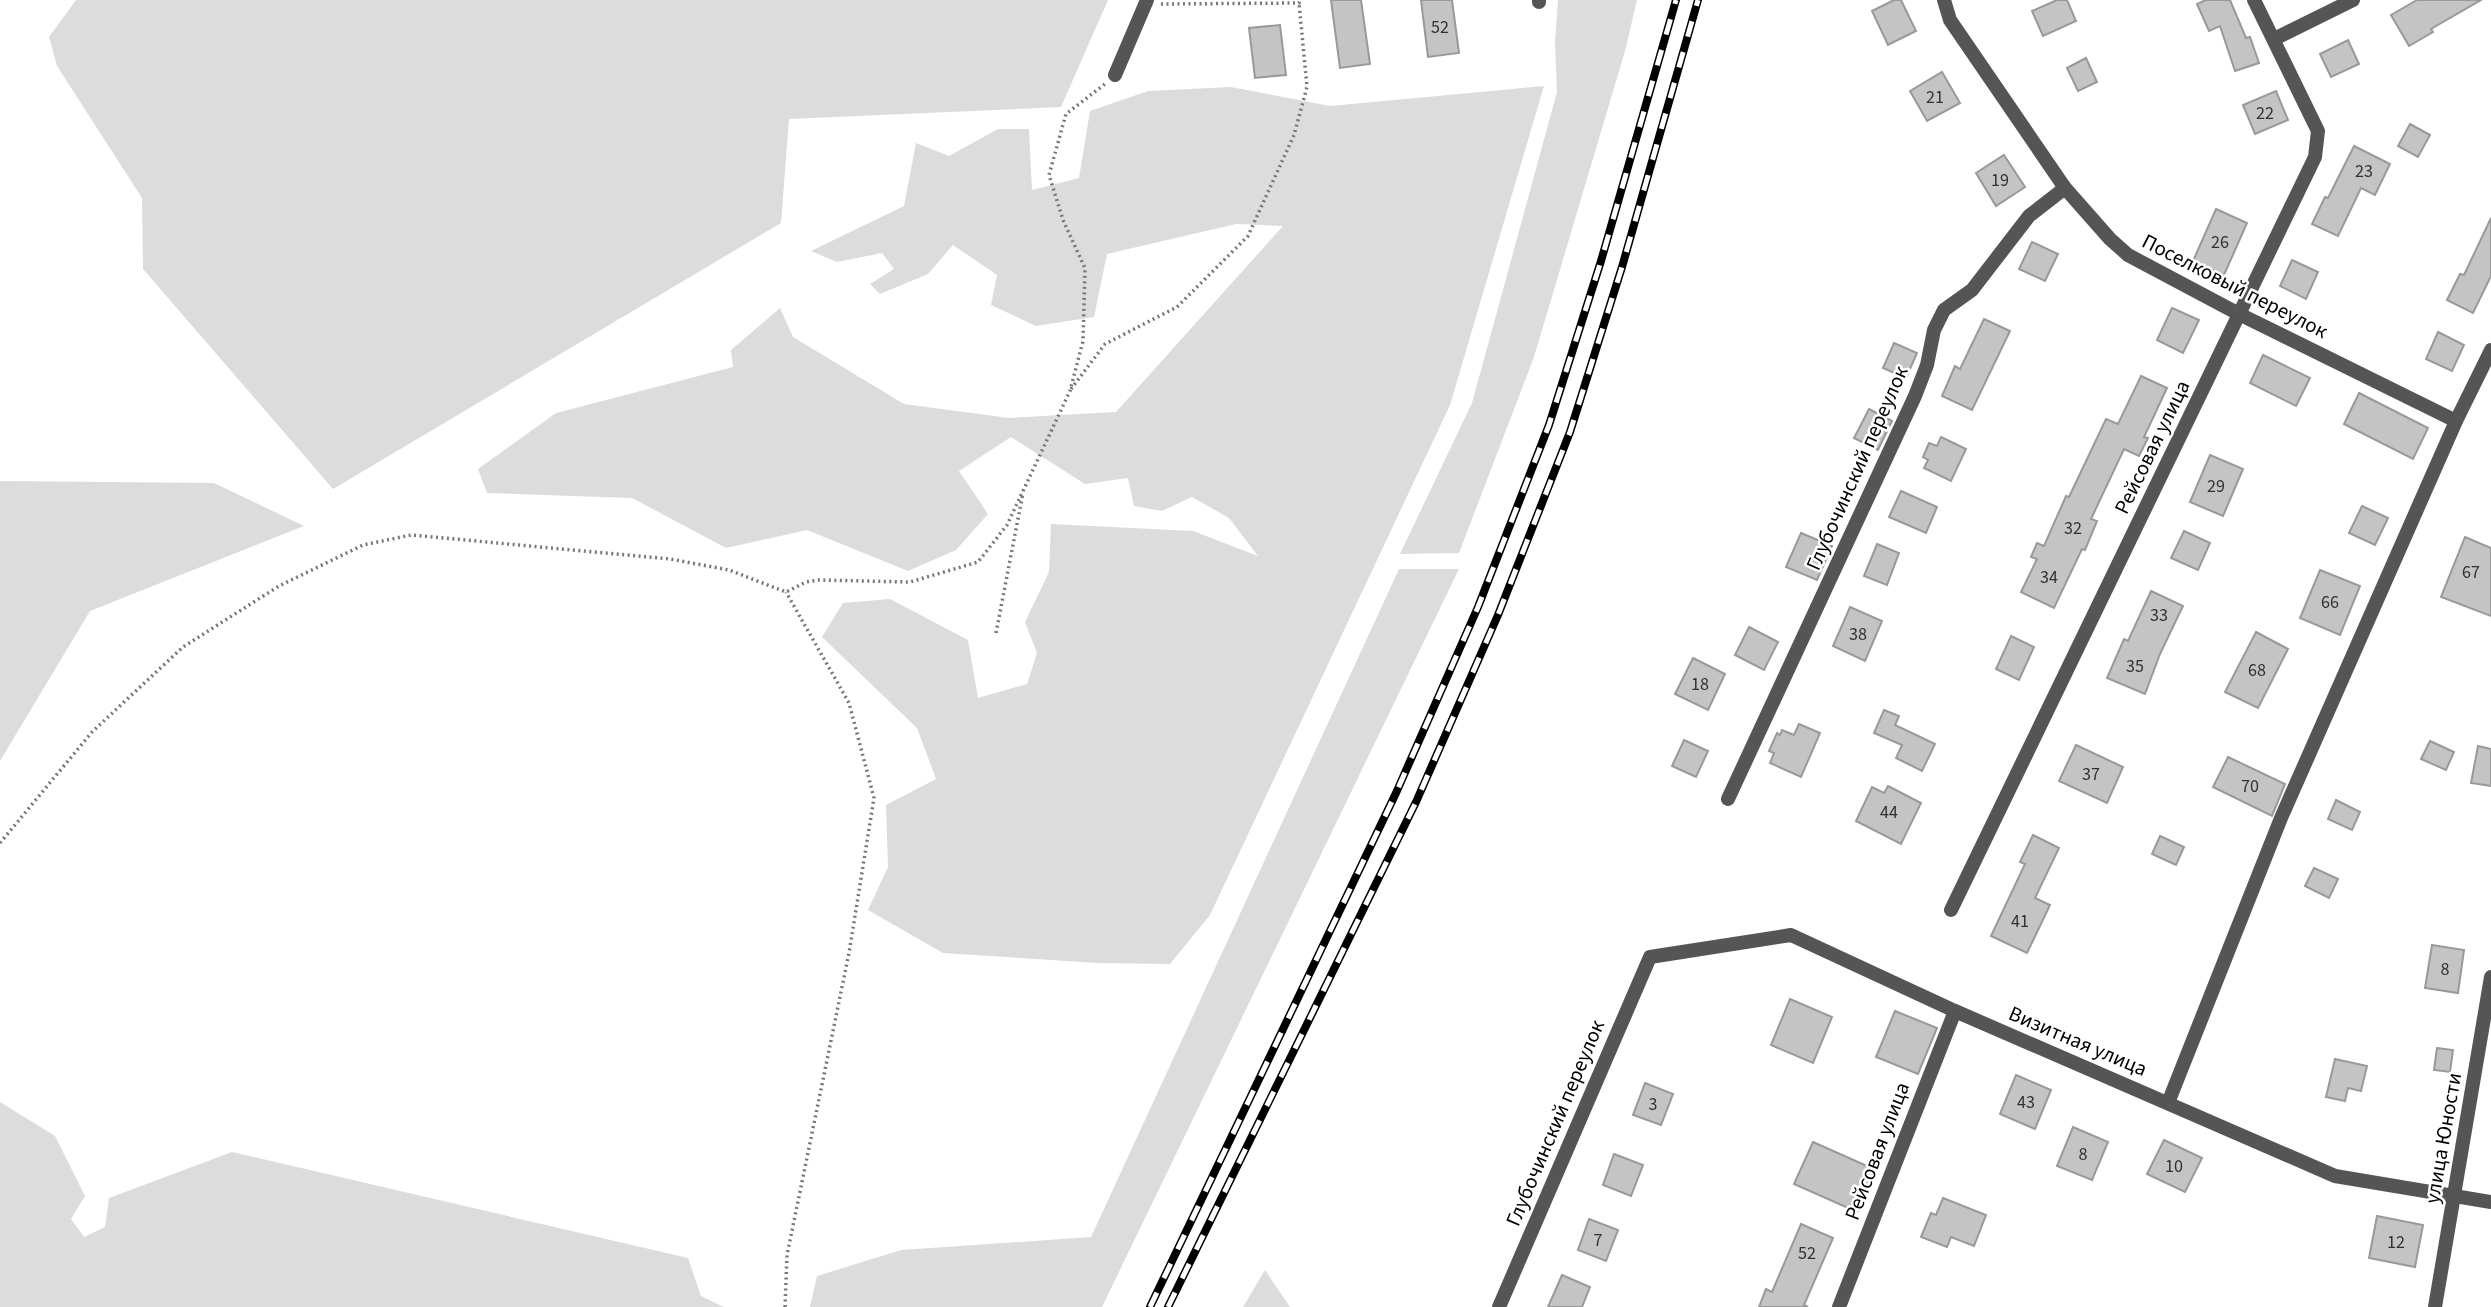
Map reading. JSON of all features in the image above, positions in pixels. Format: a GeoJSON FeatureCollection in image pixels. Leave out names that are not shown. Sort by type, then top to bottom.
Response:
{"type":"FeatureCollection","features":[{"type":"Feature","properties":{"kind":"street","name":"Поселковый переулок"},"geometry":{"type":"LineString","coordinates":[[1944,0],[1950,20],[2065,188],[2110,239],[2128,255],[2239,314],[2456,421]]}},
{"type":"Feature","properties":{"kind":"street","name":"Рейсовая улица"},"geometry":{"type":"LineString","coordinates":[[1951,910],[2315,157],[2319,131],[2254,0]]}},
{"type":"Feature","properties":{"kind":"street"},"geometry":{"type":"LineString","coordinates":[[2274,39],[2353,0]]}},
{"type":"Feature","properties":{"kind":"street"},"geometry":{"type":"LineString","coordinates":[[1115,75],[1147,2]]}},
{"type":"Feature","properties":{"kind":"street","name":"Глубочинский переулок"},"geometry":{"type":"LineString","coordinates":[[1728,799],[1915,396],[1927,365],[1934,330],[1944,310],[1972,290],[2029,216],[2065,188]]}},
{"type":"Feature","properties":{"kind":"street"},"geometry":{"type":"LineString","coordinates":[[2168,1103],[2281,818],[2456,421],[2491,350]]}},
{"type":"Feature","properties":{"kind":"street","name":"Визитная улица"},"geometry":{"type":"LineString","coordinates":[[1650,957],[1791,935],[1955,1010],[2335,1176],[2491,1202]]}},
{"type":"Feature","properties":{"kind":"street","name":"Глубочинский переулок"},"geometry":{"type":"LineString","coordinates":[[1499,1307],[1650,957]]}},
{"type":"Feature","properties":{"kind":"street","name":"улица Юности"},"geometry":{"type":"LineString","coordinates":[[2435,1307],[2491,977]]}},
{"type":"Feature","properties":{"kind":"street","name":"Рейсовая улица"},"geometry":{"type":"LineString","coordinates":[[1839,1307],[1955,1010]]}},
{"type":"Feature","properties":{"kind":"path"},"geometry":{"type":"LineString","coordinates":[[1070,391],[1105,344],[1177,307],[1248,236],[1294,135],[1307,87],[1300,2],[1147,2]]}},
{"type":"Feature","properties":{"kind":"path"},"geometry":{"type":"LineString","coordinates":[[786,592],[806,582],[819,580],[909,582],[978,562],[1007,525],[1070,391],[1083,341],[1085,268],[1063,220],[1049,174],[1066,114],[1115,75]]}},
{"type":"Feature","properties":{"kind":"path"},"geometry":{"type":"LineString","coordinates":[[996,633],[1024,487]]}},
{"type":"Feature","properties":{"kind":"path"},"geometry":{"type":"LineString","coordinates":[[0,843],[92,732],[183,647],[279,586],[363,545],[411,535],[670,559],[729,570],[786,592],[849,703],[874,798],[849,953],[787,1255],[785,1307]]}},
{"type":"Feature","properties":{"kind":"shaded area"},"geometry":{"type":"Polygon","coordinates":[[[76,0],[1108,0],[1061,107],[789,119],[781,223],[333,489],[143,269],[142,198],[57,66],[49,37],[76,0]]]}},
{"type":"Feature","properties":{"kind":"shaded area"},"geometry":{"type":"Polygon","coordinates":[[[1558,0],[1637,0],[1625,51],[1534,357],[1459,553],[1400,554],[1472,403],[1557,92],[1555,43],[1558,0]]]}},
{"type":"Feature","properties":{"kind":"shaded area"},"geometry":{"type":"Polygon","coordinates":[[[1544,86],[1450,405],[1210,915],[1170,964],[1097,963],[943,953],[868,910],[888,867],[886,805],[936,779],[917,728],[822,637],[843,603],[890,599],[968,640],[978,698],[1027,684],[1037,653],[1025,622],[1049,572],[1051,524],[1193,531],[1258,556],[1229,518],[1192,497],[1162,511],[1134,506],[1128,478],[1085,484],[1011,437],[959,471],[988,514],[956,550],[908,571],[807,530],[726,548],[632,498],[487,493],[478,469],[556,413],[733,367],[731,350],[780,308],[793,337],[904,404],[1009,418],[1116,412],[1283,226],[1236,224],[1107,254],[1094,317],[1036,326],[991,305],[997,275],[953,245],[928,274],[880,294],[870,284],[894,269],[882,253],[837,262],[811,251],[904,206],[916,143],[949,156],[998,129],[1029,129],[1032,190],[1079,178],[1090,111],[1148,91],[1231,87],[1330,106],[1544,86]]]}},
{"type":"Feature","properties":{"kind":"shaded area"},"geometry":{"type":"Polygon","coordinates":[[[0,481],[214,483],[304,526],[90,611],[0,761],[0,481]]]}},
{"type":"Feature","properties":{"kind":"shaded area"},"geometry":{"type":"Polygon","coordinates":[[[1399,569],[1459,569],[1102,1307],[810,1307],[817,1276],[901,1250],[1091,1237],[1399,569]]]}},
{"type":"Feature","properties":{"kind":"shaded area"},"geometry":{"type":"Polygon","coordinates":[[[0,1102],[55,1136],[85,1196],[71,1219],[84,1237],[105,1227],[109,1198],[232,1152],[688,1258],[701,1296],[724,1307],[0,1307],[0,1102]]]}},
{"type":"Feature","properties":{"kind":"shaded area"},"geometry":{"type":"Polygon","coordinates":[[[1265,1270],[1290,1307],[1243,1307],[1265,1270]]]}},
{"type":"Feature","properties":{"kind":"building"},"geometry":{"type":"Polygon","coordinates":[[[1331,0],[1361,0],[1370,64],[1340,68],[1331,0]]]}},
{"type":"Feature","properties":{"kind":"building"},"geometry":{"type":"Polygon","coordinates":[[[1421,0],[1452,0],[1459,53],[1428,57],[1421,0]]]}},
{"type":"Feature","properties":{"kind":"building"},"geometry":{"type":"Polygon","coordinates":[[[1894,0],[1901,0],[1916,31],[1888,45],[1872,11],[1894,0]]]}},
{"type":"Feature","properties":{"kind":"building"},"geometry":{"type":"Polygon","coordinates":[[[2057,0],[2067,0],[2076,21],[2043,36],[2032,11],[2057,0]]]}},
{"type":"Feature","properties":{"kind":"building"},"geometry":{"type":"Polygon","coordinates":[[[2206,0],[2230,0],[2246,38],[2250,37],[2259,63],[2235,71],[2220,26],[2209,31],[2197,4],[2206,0]]]}},
{"type":"Feature","properties":{"kind":"building"},"geometry":{"type":"Polygon","coordinates":[[[2417,0],[2481,0],[2431,29],[2433,32],[2409,46],[2391,15],[2417,0]]]}},
{"type":"Feature","properties":{"kind":"building"},"geometry":{"type":"Polygon","coordinates":[[[1280,25],[1286,75],[1255,78],[1249,28],[1280,25]]]}},
{"type":"Feature","properties":{"kind":"building"},"geometry":{"type":"Polygon","coordinates":[[[2348,40],[2359,64],[2331,77],[2320,54],[2348,40]]]}},
{"type":"Feature","properties":{"kind":"building"},"geometry":{"type":"Polygon","coordinates":[[[2086,58],[2097,82],[2078,91],[2067,68],[2086,58]]]}},
{"type":"Feature","properties":{"kind":"building"},"geometry":{"type":"Polygon","coordinates":[[[1942,72],[1960,103],[1927,121],[1910,91],[1942,72]]]}},
{"type":"Feature","properties":{"kind":"building"},"geometry":{"type":"Polygon","coordinates":[[[2276,91],[2288,120],[2255,134],[2243,105],[2276,91]]]}},
{"type":"Feature","properties":{"kind":"building"},"geometry":{"type":"Polygon","coordinates":[[[2410,124],[2430,135],[2418,157],[2398,146],[2410,124]]]}},
{"type":"Feature","properties":{"kind":"building"},"geometry":{"type":"Polygon","coordinates":[[[2354,146],[2390,164],[2375,195],[2361,188],[2338,236],[2312,224],[2354,146]]]}},
{"type":"Feature","properties":{"kind":"building"},"geometry":{"type":"Polygon","coordinates":[[[2004,155],[2025,187],[1996,206],[1976,173],[2004,155]]]}},
{"type":"Feature","properties":{"kind":"building"},"geometry":{"type":"Polygon","coordinates":[[[2216,209],[2247,223],[2224,275],[2193,261],[2216,209]]]}},
{"type":"Feature","properties":{"kind":"building"},"geometry":{"type":"Polygon","coordinates":[[[2491,218],[2491,276],[2473,313],[2447,300],[2460,274],[2464,275],[2491,218]]]}},
{"type":"Feature","properties":{"kind":"building"},"geometry":{"type":"Polygon","coordinates":[[[2032,242],[2058,254],[2045,281],[2019,269],[2032,242]]]}},
{"type":"Feature","properties":{"kind":"building"},"geometry":{"type":"Polygon","coordinates":[[[2292,260],[2318,272],[2306,299],[2280,286],[2292,260]]]}},
{"type":"Feature","properties":{"kind":"building"},"geometry":{"type":"Polygon","coordinates":[[[2172,308],[2199,320],[2183,353],[2157,340],[2172,308]]]}},
{"type":"Feature","properties":{"kind":"building"},"geometry":{"type":"Polygon","coordinates":[[[1984,319],[2010,331],[1972,410],[1942,396],[1955,366],[1960,369],[1984,319]]]}},
{"type":"Feature","properties":{"kind":"building"},"geometry":{"type":"Polygon","coordinates":[[[2438,332],[2464,345],[2452,371],[2426,359],[2438,332]]]}},
{"type":"Feature","properties":{"kind":"building"},"geometry":{"type":"Polygon","coordinates":[[[1894,343],[1917,353],[1906,378],[1883,368],[1894,343]]]}},
{"type":"Feature","properties":{"kind":"building"},"geometry":{"type":"Polygon","coordinates":[[[2263,355],[2310,378],[2296,406],[2250,383],[2263,355]]]}},
{"type":"Feature","properties":{"kind":"building"},"geometry":{"type":"Polygon","coordinates":[[[2141,376],[2167,388],[2144,437],[2148,438],[2139,456],[2124,449],[2091,519],[2097,521],[2085,550],[2082,549],[2054,608],[2021,592],[2037,559],[2031,557],[2037,543],[2044,546],[2066,496],[2069,497],[2106,419],[2118,424],[2141,376]]]}},
{"type":"Feature","properties":{"kind":"building"},"geometry":{"type":"Polygon","coordinates":[[[2359,393],[2428,428],[2413,459],[2344,424],[2359,393]]]}},
{"type":"Feature","properties":{"kind":"building"},"geometry":{"type":"Polygon","coordinates":[[[1869,409],[1892,421],[1878,450],[1854,438],[1869,409]]]}},
{"type":"Feature","properties":{"kind":"building"},"geometry":{"type":"Polygon","coordinates":[[[1941,437],[1966,449],[1951,481],[1924,468],[1928,460],[1923,457],[1929,443],[1937,446],[1941,437]]]}},
{"type":"Feature","properties":{"kind":"building"},"geometry":{"type":"Polygon","coordinates":[[[2210,455],[2243,469],[2223,516],[2190,502],[2210,455]]]}},
{"type":"Feature","properties":{"kind":"building"},"geometry":{"type":"Polygon","coordinates":[[[1901,491],[1937,507],[1926,533],[1889,517],[1901,491]]]}},
{"type":"Feature","properties":{"kind":"building"},"geometry":{"type":"Polygon","coordinates":[[[2362,506],[2388,518],[2375,545],[2349,533],[2362,506]]]}},
{"type":"Feature","properties":{"kind":"building"},"geometry":{"type":"Polygon","coordinates":[[[2184,531],[2210,543],[2198,570],[2171,558],[2184,531]]]}},
{"type":"Feature","properties":{"kind":"building"},"geometry":{"type":"Polygon","coordinates":[[[1801,533],[1832,546],[1817,580],[1786,567],[1801,533]]]}},
{"type":"Feature","properties":{"kind":"building"},"geometry":{"type":"Polygon","coordinates":[[[2465,537],[2491,548],[2491,616],[2441,597],[2465,537]]]}},
{"type":"Feature","properties":{"kind":"building"},"geometry":{"type":"Polygon","coordinates":[[[1877,544],[1899,553],[1887,585],[1864,576],[1877,544]]]}},
{"type":"Feature","properties":{"kind":"building"},"geometry":{"type":"Polygon","coordinates":[[[2320,570],[2360,586],[2340,635],[2300,618],[2320,570]]]}},
{"type":"Feature","properties":{"kind":"building"},"geometry":{"type":"Polygon","coordinates":[[[2151,591],[2183,606],[2145,694],[2107,678],[2124,639],[2128,641],[2151,591]]]}},
{"type":"Feature","properties":{"kind":"building"},"geometry":{"type":"Polygon","coordinates":[[[1850,607],[1882,621],[1865,661],[1833,646],[1850,607]]]}},
{"type":"Feature","properties":{"kind":"building"},"geometry":{"type":"Polygon","coordinates":[[[1749,627],[1778,642],[1764,670],[1735,655],[1749,627]]]}},
{"type":"Feature","properties":{"kind":"building"},"geometry":{"type":"Polygon","coordinates":[[[2256,632],[2288,649],[2258,708],[2225,692],[2256,632]]]}},
{"type":"Feature","properties":{"kind":"building"},"geometry":{"type":"Polygon","coordinates":[[[2011,636],[2034,647],[2019,680],[1996,669],[2011,636]]]}},
{"type":"Feature","properties":{"kind":"building"},"geometry":{"type":"Polygon","coordinates":[[[1693,658],[1725,674],[1708,710],[1675,694],[1693,658]]]}},
{"type":"Feature","properties":{"kind":"building"},"geometry":{"type":"Polygon","coordinates":[[[1884,710],[1899,716],[1895,725],[1935,744],[1922,771],[1896,758],[1902,745],[1874,733],[1884,710]]]}},
{"type":"Feature","properties":{"kind":"building"},"geometry":{"type":"Polygon","coordinates":[[[1799,724],[1820,733],[1801,777],[1770,763],[1774,753],[1769,751],[1777,733],[1780,735],[1782,730],[1794,735],[1799,724]]]}},
{"type":"Feature","properties":{"kind":"building"},"geometry":{"type":"Polygon","coordinates":[[[1684,740],[1708,751],[1696,777],[1672,766],[1684,740]]]}},
{"type":"Feature","properties":{"kind":"building"},"geometry":{"type":"Polygon","coordinates":[[[2430,741],[2454,752],[2446,770],[2421,759],[2430,741]]]}},
{"type":"Feature","properties":{"kind":"building"},"geometry":{"type":"Polygon","coordinates":[[[2076,745],[2123,767],[2107,803],[2059,781],[2076,745]]]}},
{"type":"Feature","properties":{"kind":"building"},"geometry":{"type":"Polygon","coordinates":[[[2478,746],[2491,749],[2491,786],[2471,783],[2478,746]]]}},
{"type":"Feature","properties":{"kind":"building"},"geometry":{"type":"Polygon","coordinates":[[[2228,757],[2285,784],[2272,816],[2213,787],[2228,757]]]}},
{"type":"Feature","properties":{"kind":"building"},"geometry":{"type":"Polygon","coordinates":[[[1888,786],[1921,803],[1901,844],[1856,821],[1872,787],[1884,793],[1888,786]]]}},
{"type":"Feature","properties":{"kind":"building"},"geometry":{"type":"Polygon","coordinates":[[[2336,800],[2360,812],[2352,830],[2328,819],[2336,800]]]}},
{"type":"Feature","properties":{"kind":"building"},"geometry":{"type":"Polygon","coordinates":[[[2033,835],[2059,848],[2035,898],[2050,905],[2027,953],[1991,936],[2025,864],[2020,862],[2033,835]]]}},
{"type":"Feature","properties":{"kind":"building"},"geometry":{"type":"Polygon","coordinates":[[[2160,836],[2184,847],[2176,865],[2152,854],[2160,836]]]}},
{"type":"Feature","properties":{"kind":"building"},"geometry":{"type":"Polygon","coordinates":[[[2314,868],[2338,879],[2329,898],[2305,886],[2314,868]]]}},
{"type":"Feature","properties":{"kind":"building"},"geometry":{"type":"Polygon","coordinates":[[[2432,945],[2464,950],[2458,993],[2425,988],[2432,945]]]}},
{"type":"Feature","properties":{"kind":"building"},"geometry":{"type":"Polygon","coordinates":[[[1790,999],[1832,1017],[1813,1063],[1771,1045],[1790,999]]]}},
{"type":"Feature","properties":{"kind":"building"},"geometry":{"type":"Polygon","coordinates":[[[1895,1011],[1937,1028],[1918,1074],[1876,1057],[1895,1011]]]}},
{"type":"Feature","properties":{"kind":"building"},"geometry":{"type":"Polygon","coordinates":[[[2437,1048],[2453,1050],[2450,1072],[2434,1070],[2437,1048]]]}},
{"type":"Feature","properties":{"kind":"building"},"geometry":{"type":"Polygon","coordinates":[[[2335,1059],[2367,1066],[2361,1091],[2348,1088],[2345,1101],[2326,1097],[2335,1059]]]}},
{"type":"Feature","properties":{"kind":"building"},"geometry":{"type":"Polygon","coordinates":[[[2016,1075],[2051,1090],[2035,1129],[2000,1114],[2016,1075]]]}},
{"type":"Feature","properties":{"kind":"building"},"geometry":{"type":"Polygon","coordinates":[[[1645,1083],[1673,1094],[1661,1125],[1633,1115],[1645,1083]]]}},
{"type":"Feature","properties":{"kind":"building"},"geometry":{"type":"Polygon","coordinates":[[[2073,1127],[2108,1142],[2092,1180],[2057,1166],[2073,1127]]]}},
{"type":"Feature","properties":{"kind":"building"},"geometry":{"type":"Polygon","coordinates":[[[2164,1140],[2202,1158],[2185,1192],[2147,1174],[2164,1140]]]}},
{"type":"Feature","properties":{"kind":"building"},"geometry":{"type":"Polygon","coordinates":[[[1813,1142],[1876,1170],[1857,1212],[1794,1184],[1813,1142]]]}},
{"type":"Feature","properties":{"kind":"building"},"geometry":{"type":"Polygon","coordinates":[[[1614,1154],[1643,1165],[1631,1196],[1603,1185],[1614,1154]]]}},
{"type":"Feature","properties":{"kind":"building"},"geometry":{"type":"Polygon","coordinates":[[[1943,1198],[1986,1215],[1974,1246],[1951,1237],[1947,1247],[1921,1237],[1931,1213],[1936,1215],[1943,1198]]]}},
{"type":"Feature","properties":{"kind":"building"},"geometry":{"type":"Polygon","coordinates":[[[2377,1216],[2423,1225],[2415,1267],[2369,1258],[2377,1216]]]}},
{"type":"Feature","properties":{"kind":"building"},"geometry":{"type":"Polygon","coordinates":[[[1589,1219],[1618,1230],[1606,1261],[1578,1250],[1589,1219]]]}},
{"type":"Feature","properties":{"kind":"building"},"geometry":{"type":"Polygon","coordinates":[[[1801,1224],[1833,1238],[1804,1305],[1808,1307],[1759,1307],[1766,1289],[1772,1292],[1801,1224]]]}},
{"type":"Feature","properties":{"kind":"building"},"geometry":{"type":"Polygon","coordinates":[[[1562,1275],[1590,1287],[1582,1307],[1548,1307],[1562,1275]]]}},
{"type":"Feature","properties":{"kind":"railway"},"geometry":{"type":"LineString","coordinates":[[1150,1307],[1396,793],[1478,607],[1549,425],[1601,261],[1676,0]]}},
{"type":"Feature","properties":{"kind":"railway"},"geometry":{"type":"LineString","coordinates":[[1168,1307],[1416,802],[1498,615],[1570,432],[1622,267],[1698,0]]}}]}
